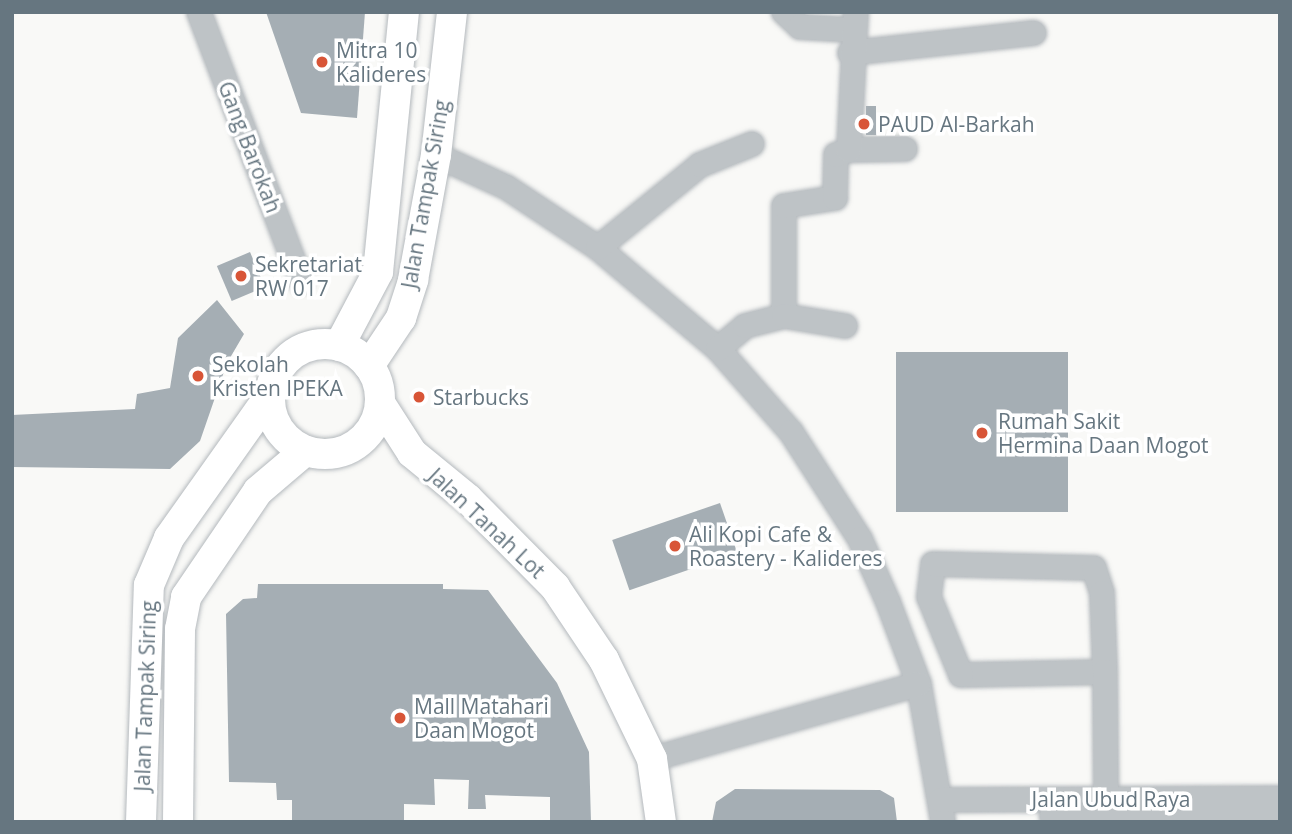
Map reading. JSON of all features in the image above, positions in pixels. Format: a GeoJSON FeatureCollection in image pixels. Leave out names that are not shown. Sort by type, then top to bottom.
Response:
{"type":"FeatureCollection","features":[{"type":"Feature","properties":{"kind":"main road","name":"Jalan Tampak Siring"},"geometry":{"type":"LineString","coordinates":[[339,346],[378,272],[404,12]]}},
{"type":"Feature","properties":{"kind":"main road","name":"Jalan Tampak Siring"},"geometry":{"type":"LineString","coordinates":[[369,366],[401,318],[414,280],[436,155],[452,12]]}},
{"type":"Feature","properties":{"kind":"main road"},"geometry":{"type":"LineString","coordinates":[[339,346],[369,366],[380,403],[363,439],[335,453],[305,451],[278,429],[269,397],[285,360],[301,349],[339,346]]}},
{"type":"Feature","properties":{"kind":"main road","name":"Jalan Tampak Siring"},"geometry":{"type":"LineString","coordinates":[[141,822],[149,585],[169,538],[269,397]]}},
{"type":"Feature","properties":{"kind":"main road","name":"Jalan Tanah Lot"},"geometry":{"type":"LineString","coordinates":[[380,403],[412,453],[468,499],[555,587],[604,660],[652,760],[661,822]]}},
{"type":"Feature","properties":{"kind":"main road","name":"Jalan Tanah Lot"},"geometry":{"type":"LineString","coordinates":[[363,439],[412,453]]}},
{"type":"Feature","properties":{"kind":"main road","name":"Jalan Tampak Siring"},"geometry":{"type":"LineString","coordinates":[[178,822],[180,629],[186,597],[258,491],[305,451]]}},
{"type":"Feature","properties":{"kind":"street","name":"Gang Barokah"},"geometry":{"type":"LineString","coordinates":[[199,12],[301,281]]}},
{"type":"Feature","properties":{"kind":"street"},"geometry":{"type":"LineString","coordinates":[[784,12],[800,27],[853,32],[1034,33]]}},
{"type":"Feature","properties":{"kind":"street"},"geometry":{"type":"LineString","coordinates":[[849,150],[853,32]]}},
{"type":"Feature","properties":{"kind":"street"},"geometry":{"type":"LineString","coordinates":[[598,248],[700,165],[752,144]]}},
{"type":"Feature","properties":{"kind":"street"},"geometry":{"type":"LineString","coordinates":[[784,316],[784,206],[835,198],[836,155],[849,150],[905,149]]}},
{"type":"Feature","properties":{"kind":"street"},"geometry":{"type":"LineString","coordinates":[[436,155],[506,187],[598,248],[718,349],[825,478],[860,539],[919,684],[942,813]]}},
{"type":"Feature","properties":{"kind":"street"},"geometry":{"type":"LineString","coordinates":[[718,349],[745,326],[784,316],[845,326]]}},
{"type":"Feature","properties":{"kind":"street"},"geometry":{"type":"LineString","coordinates":[[1105,672],[961,675],[929,597],[933,564],[1094,568],[1101,593],[1105,672],[1106,799]]}},
{"type":"Feature","properties":{"kind":"street"},"geometry":{"type":"LineString","coordinates":[[652,760],[919,684]]}},
{"type":"Feature","properties":{"kind":"street","name":"Jalan Ubud Raya"},"geometry":{"type":"LineString","coordinates":[[942,813],[1253,812],[1280,798]]}},
{"type":"Feature","properties":{"kind":"street","name":"Jalan Ubud Raya"},"geometry":{"type":"LineString","coordinates":[[942,813],[1106,799],[1280,816]]}},
{"type":"Feature","properties":{"kind":"building","name":"Mitra 10 Kalideres"},"geometry":{"type":"Polygon","coordinates":[[[266,12],[365,12],[357,118],[301,113],[266,12]]]}},
{"type":"Feature","properties":{"kind":"building"},"geometry":{"type":"Polygon","coordinates":[[[866,106],[876,106],[876,135],[866,135],[866,106]]]}},
{"type":"Feature","properties":{"kind":"building","name":"Sekretariat RW 017"},"geometry":{"type":"Polygon","coordinates":[[[250,252],[265,287],[232,301],[217,266],[250,252]]]}},
{"type":"Feature","properties":{"kind":"building","name":"Sekolah Kristen IPEKA"},"geometry":{"type":"Polygon","coordinates":[[[217,300],[244,334],[227,363],[200,441],[170,469],[12,467],[12,415],[135,409],[137,394],[170,388],[178,338],[217,300]]]}},
{"type":"Feature","properties":{"kind":"building","name":"Rumah Sakit Hermina Daan Mogot"},"geometry":{"type":"Polygon","coordinates":[[[896,352],[1068,352],[1068,512],[896,512],[896,352]]]}},
{"type":"Feature","properties":{"kind":"building","name":"Ali Kopi Cafe & Roastery - Kalideres"},"geometry":{"type":"Polygon","coordinates":[[[720,503],[737,553],[629,590],[612,540],[720,503]]]}},
{"type":"Feature","properties":{"kind":"building","name":"Mall Matahari Daan Mogot"},"geometry":{"type":"Polygon","coordinates":[[[258,584],[443,584],[443,589],[488,590],[557,683],[589,752],[591,822],[550,822],[550,797],[485,795],[486,809],[468,809],[469,780],[434,779],[435,805],[404,804],[404,822],[292,822],[292,800],[277,800],[276,783],[229,782],[226,614],[243,599],[257,598],[258,584]]]}},
{"type":"Feature","properties":{"kind":"building"},"geometry":{"type":"Polygon","coordinates":[[[735,789],[880,790],[894,798],[897,822],[712,822],[716,802],[735,789]]]}},
{"type":"Feature","properties":{"kind":"place","name":"Mitra 10 Kalideres"},"geometry":{"type":"Point","coordinates":[322,62]}},
{"type":"Feature","properties":{"kind":"place","name":"PAUD Al-Barkah"},"geometry":{"type":"Point","coordinates":[864,124]}},
{"type":"Feature","properties":{"kind":"place","name":"Sekretariat RW 017"},"geometry":{"type":"Point","coordinates":[241,276]}},
{"type":"Feature","properties":{"kind":"place","name":"Sekolah Kristen IPEKA"},"geometry":{"type":"Point","coordinates":[198,376]}},
{"type":"Feature","properties":{"kind":"place","name":"Starbucks"},"geometry":{"type":"Point","coordinates":[419,397]}},
{"type":"Feature","properties":{"kind":"place","name":"Rumah Sakit Hermina Daan Mogot"},"geometry":{"type":"Point","coordinates":[982,433]}},
{"type":"Feature","properties":{"kind":"place","name":"Ali Kopi Cafe & Roastery - Kalideres"},"geometry":{"type":"Point","coordinates":[675,546]}},
{"type":"Feature","properties":{"kind":"place","name":"Mall Matahari Daan Mogot"},"geometry":{"type":"Point","coordinates":[400,718]}}]}
